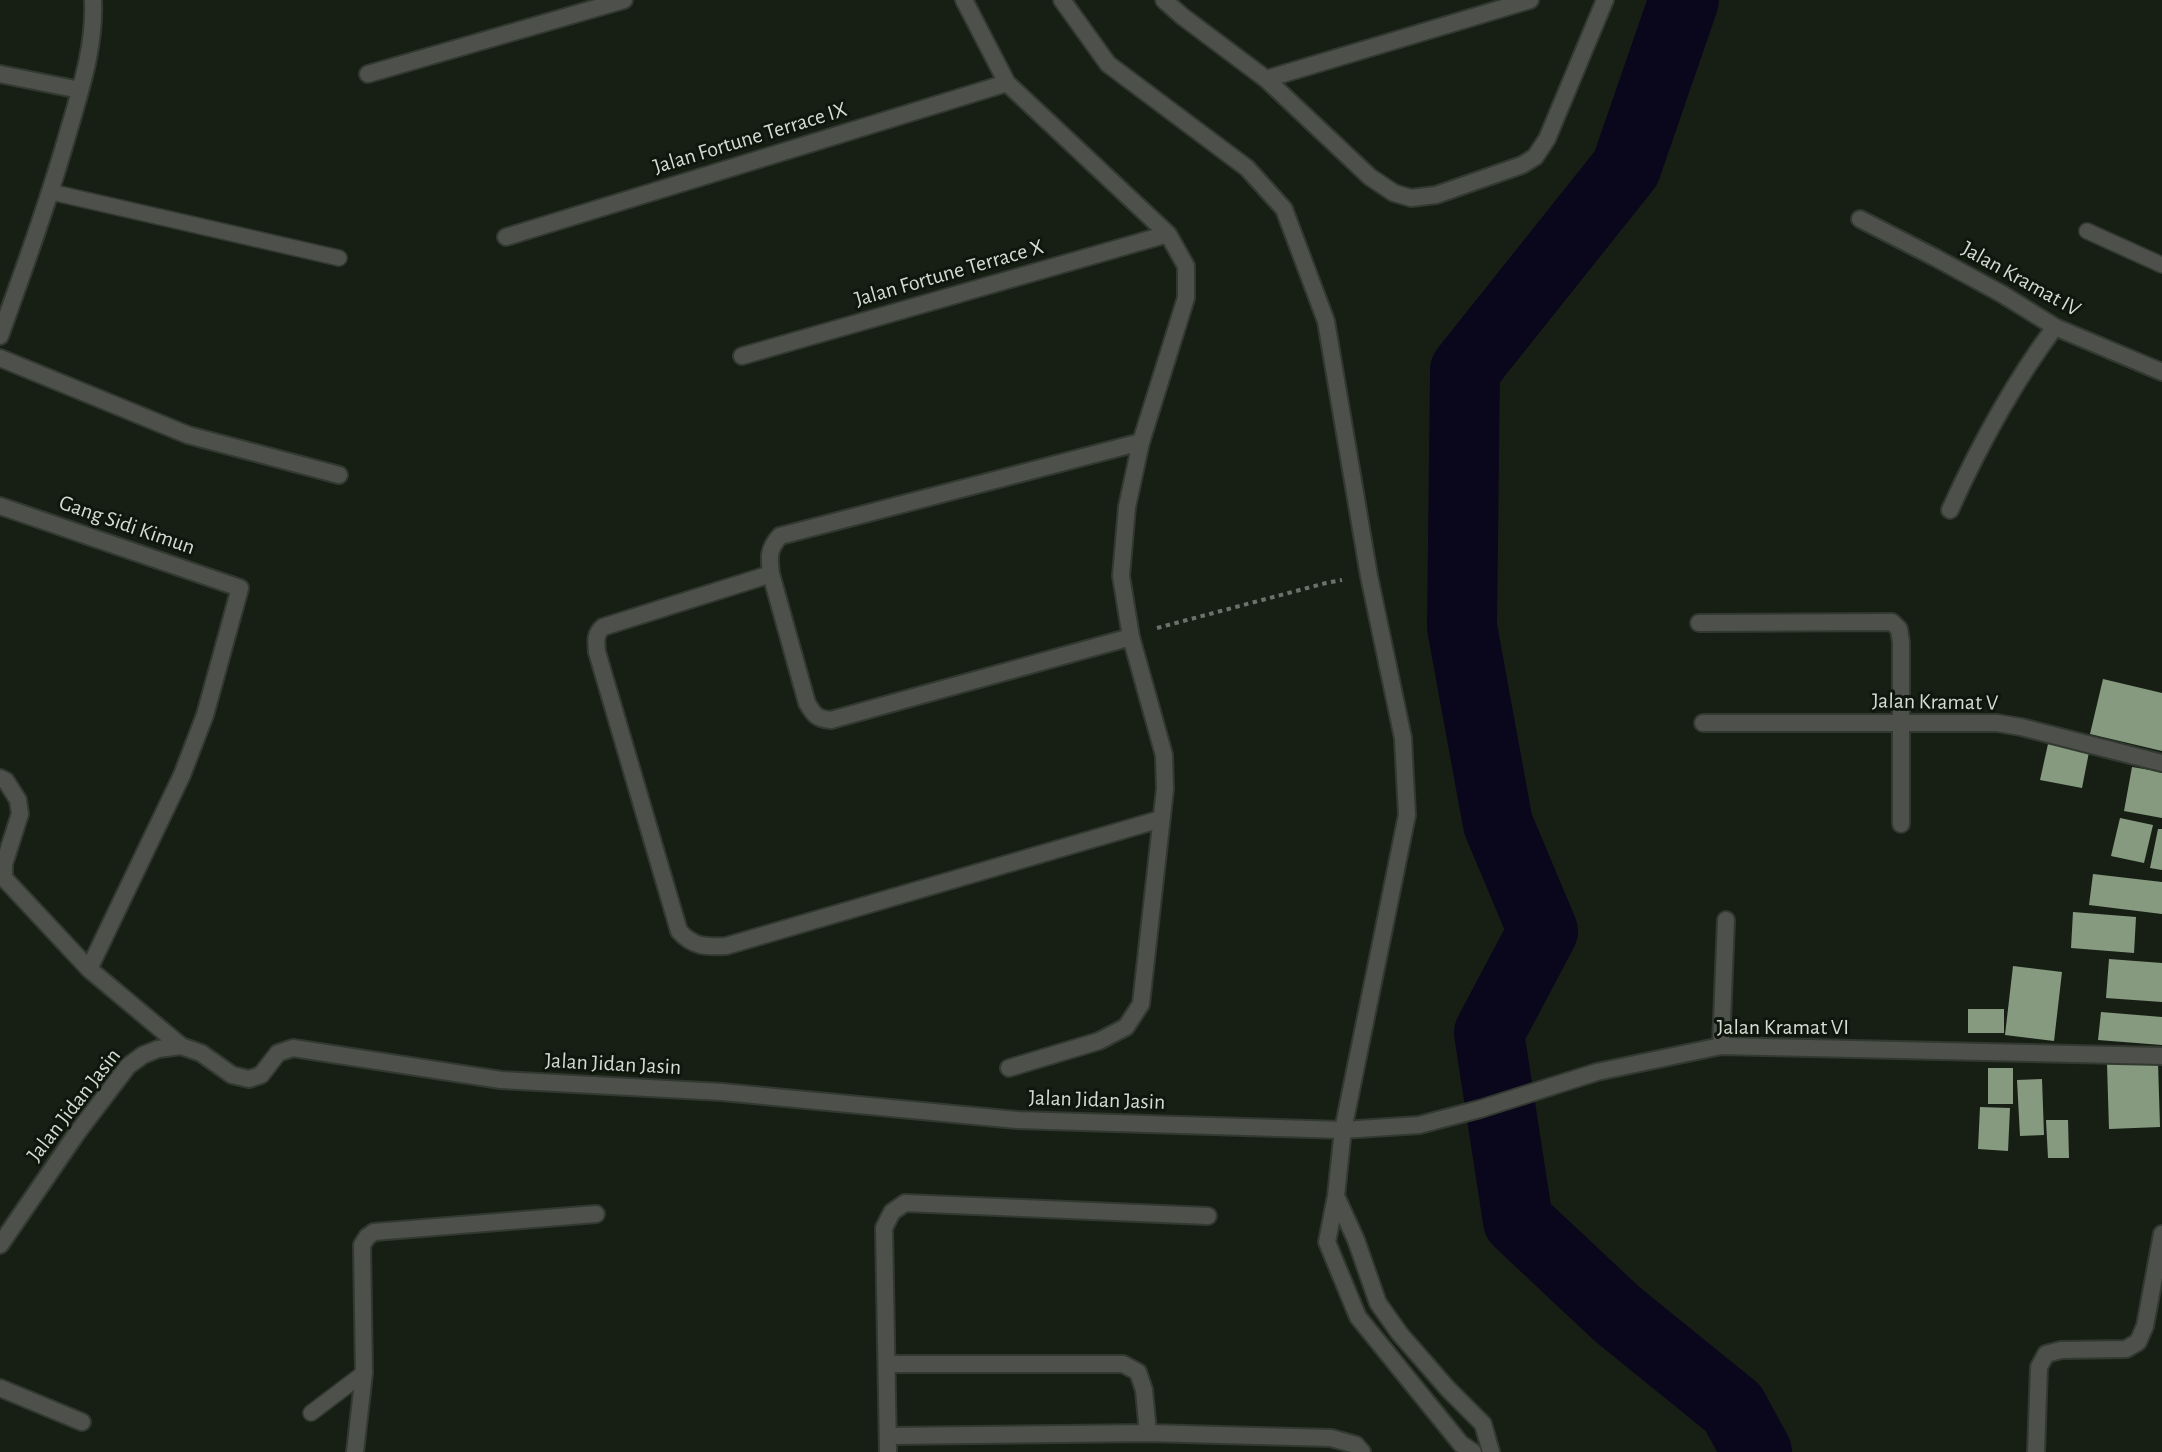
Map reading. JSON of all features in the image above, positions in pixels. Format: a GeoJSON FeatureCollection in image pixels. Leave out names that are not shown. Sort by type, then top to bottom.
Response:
{"type":"FeatureCollection","features":[{"type":"Feature","properties":{"kind":"street"},"geometry":{"type":"LineString","coordinates":[[0,336],[51,192],[80,90],[91,44],[94,20],[93,0]]}},
{"type":"Feature","properties":{"kind":"street"},"geometry":{"type":"LineString","coordinates":[[368,74],[624,0]]}},
{"type":"Feature","properties":{"kind":"street"},"geometry":{"type":"LineString","coordinates":[[964,0],[1007,83],[1168,234],[1186,266],[1186,298],[1141,442],[1127,507],[1120,576],[1131,637],[1164,755],[1165,789],[1141,1004],[1126,1027],[1099,1041],[1009,1068]]}},
{"type":"Feature","properties":{"kind":"street"},"geometry":{"type":"LineString","coordinates":[[1062,0],[1108,64],[1247,168],[1284,209],[1326,321],[1369,576],[1403,738],[1407,815],[1343,1130],[1336,1196],[1327,1242],[1358,1317],[1461,1444],[1473,1452]]}},
{"type":"Feature","properties":{"kind":"street"},"geometry":{"type":"LineString","coordinates":[[1164,0],[1266,79],[1370,177],[1394,193],[1411,198],[1436,195],[1522,165],[1535,157],[1547,139],[1605,0]]}},
{"type":"Feature","properties":{"kind":"street"},"geometry":{"type":"LineString","coordinates":[[1266,79],[1530,0]]}},
{"type":"Feature","properties":{"kind":"street"},"geometry":{"type":"LineString","coordinates":[[0,74],[80,90]]}},
{"type":"Feature","properties":{"kind":"street","name":"Jalan Fortune Terrace IX"},"geometry":{"type":"LineString","coordinates":[[506,237],[1007,83]]}},
{"type":"Feature","properties":{"kind":"street","name":"Jalan Kramat IV"},"geometry":{"type":"LineString","coordinates":[[1860,219],[1946,263],[2055,327],[2162,372]]}},
{"type":"Feature","properties":{"kind":"street","name":"Jalan Fortune Terrace X"},"geometry":{"type":"LineString","coordinates":[[742,356],[1168,234]]}},
{"type":"Feature","properties":{"kind":"street"},"geometry":{"type":"LineString","coordinates":[[1950,510],[1993,424],[2040,346],[2055,327]]}},
{"type":"Feature","properties":{"kind":"street"},"geometry":{"type":"LineString","coordinates":[[0,358],[188,435],[339,475]]}},
{"type":"Feature","properties":{"kind":"street"},"geometry":{"type":"LineString","coordinates":[[1131,637],[831,720],[820,719],[813,715],[807,703],[771,574],[768,555],[772,545],[780,536],[1141,442]]}},
{"type":"Feature","properties":{"kind":"street","name":"Gang Sidi Kimun"},"geometry":{"type":"LineString","coordinates":[[0,506],[240,588],[205,715],[182,775],[89,969]]}},
{"type":"Feature","properties":{"kind":"street"},"geometry":{"type":"LineString","coordinates":[[771,574],[603,627],[598,631],[597,652],[679,931],[687,940],[697,946],[726,946],[1161,819]]}},
{"type":"Feature","properties":{"kind":"street"},"geometry":{"type":"LineString","coordinates":[[1699,623],[1892,622],[1899,629],[1901,642],[1901,824]]}},
{"type":"Feature","properties":{"kind":"street","name":"Jalan Kramat V"},"geometry":{"type":"LineString","coordinates":[[1703,723],[1997,723],[2162,764]]}},
{"type":"Feature","properties":{"kind":"street"},"geometry":{"type":"LineString","coordinates":[[0,778],[6,781],[18,800],[20,814],[4,864],[4,878],[89,969],[181,1046]]}},
{"type":"Feature","properties":{"kind":"street"},"geometry":{"type":"LineString","coordinates":[[1721,1046],[1726,920]]}},
{"type":"Feature","properties":{"kind":"street","name":"Jalan Jidan Jasin"},"geometry":{"type":"LineString","coordinates":[[0,1245],[77,1133],[128,1066],[143,1055],[158,1049],[181,1046],[201,1053],[232,1075],[249,1079],[261,1075],[278,1053],[293,1048],[501,1080],[722,1092],[1017,1120],[1343,1130]]}},
{"type":"Feature","properties":{"kind":"street","name":"Jalan Kramat VI"},"geometry":{"type":"LineString","coordinates":[[1343,1130],[1419,1125],[1480,1109],[1597,1072],[1721,1046],[2162,1056]]}},
{"type":"Feature","properties":{"kind":"street"},"geometry":{"type":"LineString","coordinates":[[1336,1196],[1356,1240],[1378,1302],[1400,1334],[1448,1389],[1483,1424],[1491,1452]]}},
{"type":"Feature","properties":{"kind":"street"},"geometry":{"type":"LineString","coordinates":[[1208,1216],[905,1203],[892,1212],[884,1228],[889,1444],[1148,1433],[1331,1438],[1356,1445],[1362,1452]]}},
{"type":"Feature","properties":{"kind":"street"},"geometry":{"type":"LineString","coordinates":[[355,1452],[364,1373],[362,1245],[367,1237],[374,1232],[596,1214]]}},
{"type":"Feature","properties":{"kind":"street"},"geometry":{"type":"LineString","coordinates":[[2036,1452],[2038,1367],[2046,1354],[2061,1350],[2126,1349],[2138,1342],[2145,1326],[2162,1233]]}},
{"type":"Feature","properties":{"kind":"street"},"geometry":{"type":"LineString","coordinates":[[888,1364],[1123,1364],[1138,1372],[1144,1390],[1148,1433]]}},
{"type":"Feature","properties":{"kind":"street"},"geometry":{"type":"LineString","coordinates":[[0,1388],[82,1422]]}},
{"type":"Feature","properties":{"kind":"lane"},"geometry":{"type":"LineString","coordinates":[[51,192],[339,258]]}},
{"type":"Feature","properties":{"kind":"lane"},"geometry":{"type":"LineString","coordinates":[[2087,231],[2162,265]]}},
{"type":"Feature","properties":{"kind":"lane"},"geometry":{"type":"LineString","coordinates":[[311,1413],[364,1373]]}},
{"type":"Feature","properties":{"kind":"path"},"geometry":{"type":"LineString","coordinates":[[1131,637],[1152,629],[1326,583],[1369,576]]}},
{"type":"Feature","properties":{"kind":"building"},"geometry":{"type":"Polygon","coordinates":[[[2103,679],[2162,693],[2162,751],[2090,734],[2103,679]]]}},
{"type":"Feature","properties":{"kind":"building"},"geometry":{"type":"Polygon","coordinates":[[[2048,744],[2089,752],[2082,788],[2040,780],[2048,744]]]}},
{"type":"Feature","properties":{"kind":"building"},"geometry":{"type":"Polygon","coordinates":[[[2132,767],[2162,772],[2162,818],[2124,811],[2132,767]]]}},
{"type":"Feature","properties":{"kind":"building"},"geometry":{"type":"Polygon","coordinates":[[[2120,818],[2153,825],[2144,863],[2111,856],[2120,818]]]}},
{"type":"Feature","properties":{"kind":"building"},"geometry":{"type":"Polygon","coordinates":[[[2158,829],[2162,829],[2162,870],[2150,868],[2158,829]]]}},
{"type":"Feature","properties":{"kind":"building"},"geometry":{"type":"Polygon","coordinates":[[[2093,874],[2162,882],[2162,914],[2089,905],[2093,874]]]}},
{"type":"Feature","properties":{"kind":"building"},"geometry":{"type":"Polygon","coordinates":[[[2073,912],[2136,917],[2134,953],[2071,948],[2073,912]]]}},
{"type":"Feature","properties":{"kind":"building"},"geometry":{"type":"Polygon","coordinates":[[[2109,959],[2162,963],[2162,1002],[2106,998],[2109,959]]]}},
{"type":"Feature","properties":{"kind":"building"},"geometry":{"type":"Polygon","coordinates":[[[2013,966],[2062,972],[2054,1041],[2005,1035],[2013,966]]]}},
{"type":"Feature","properties":{"kind":"building"},"geometry":{"type":"Polygon","coordinates":[[[1968,1009],[2004,1009],[2004,1033],[1968,1033],[1968,1009]]]}},
{"type":"Feature","properties":{"kind":"building"},"geometry":{"type":"Polygon","coordinates":[[[2101,1012],[2162,1017],[2162,1045],[2098,1040],[2101,1012]]]}},
{"type":"Feature","properties":{"kind":"building"},"geometry":{"type":"Polygon","coordinates":[[[2158,1063],[2160,1127],[2109,1129],[2107,1064],[2158,1063]]]}},
{"type":"Feature","properties":{"kind":"building"},"geometry":{"type":"Polygon","coordinates":[[[1988,1068],[2013,1068],[2013,1104],[1988,1104],[1988,1068]]]}},
{"type":"Feature","properties":{"kind":"building"},"geometry":{"type":"Polygon","coordinates":[[[2042,1079],[2044,1135],[2020,1136],[2017,1080],[2042,1079]]]}},
{"type":"Feature","properties":{"kind":"building"},"geometry":{"type":"Polygon","coordinates":[[[1980,1107],[2010,1108],[2008,1151],[1978,1149],[1980,1107]]]}},
{"type":"Feature","properties":{"kind":"building"},"geometry":{"type":"Polygon","coordinates":[[[2046,1120],[2068,1120],[2069,1158],[2048,1158],[2046,1120]]]}},
{"type":"Feature","properties":{"kind":"waterway"},"geometry":{"type":"LineString","coordinates":[[1684,0],[1626,168],[1465,370],[1462,627],[1498,824],[1543,931],[1489,1033],[1518,1221],[1617,1314],[1733,1408],[1757,1452]]}}]}
